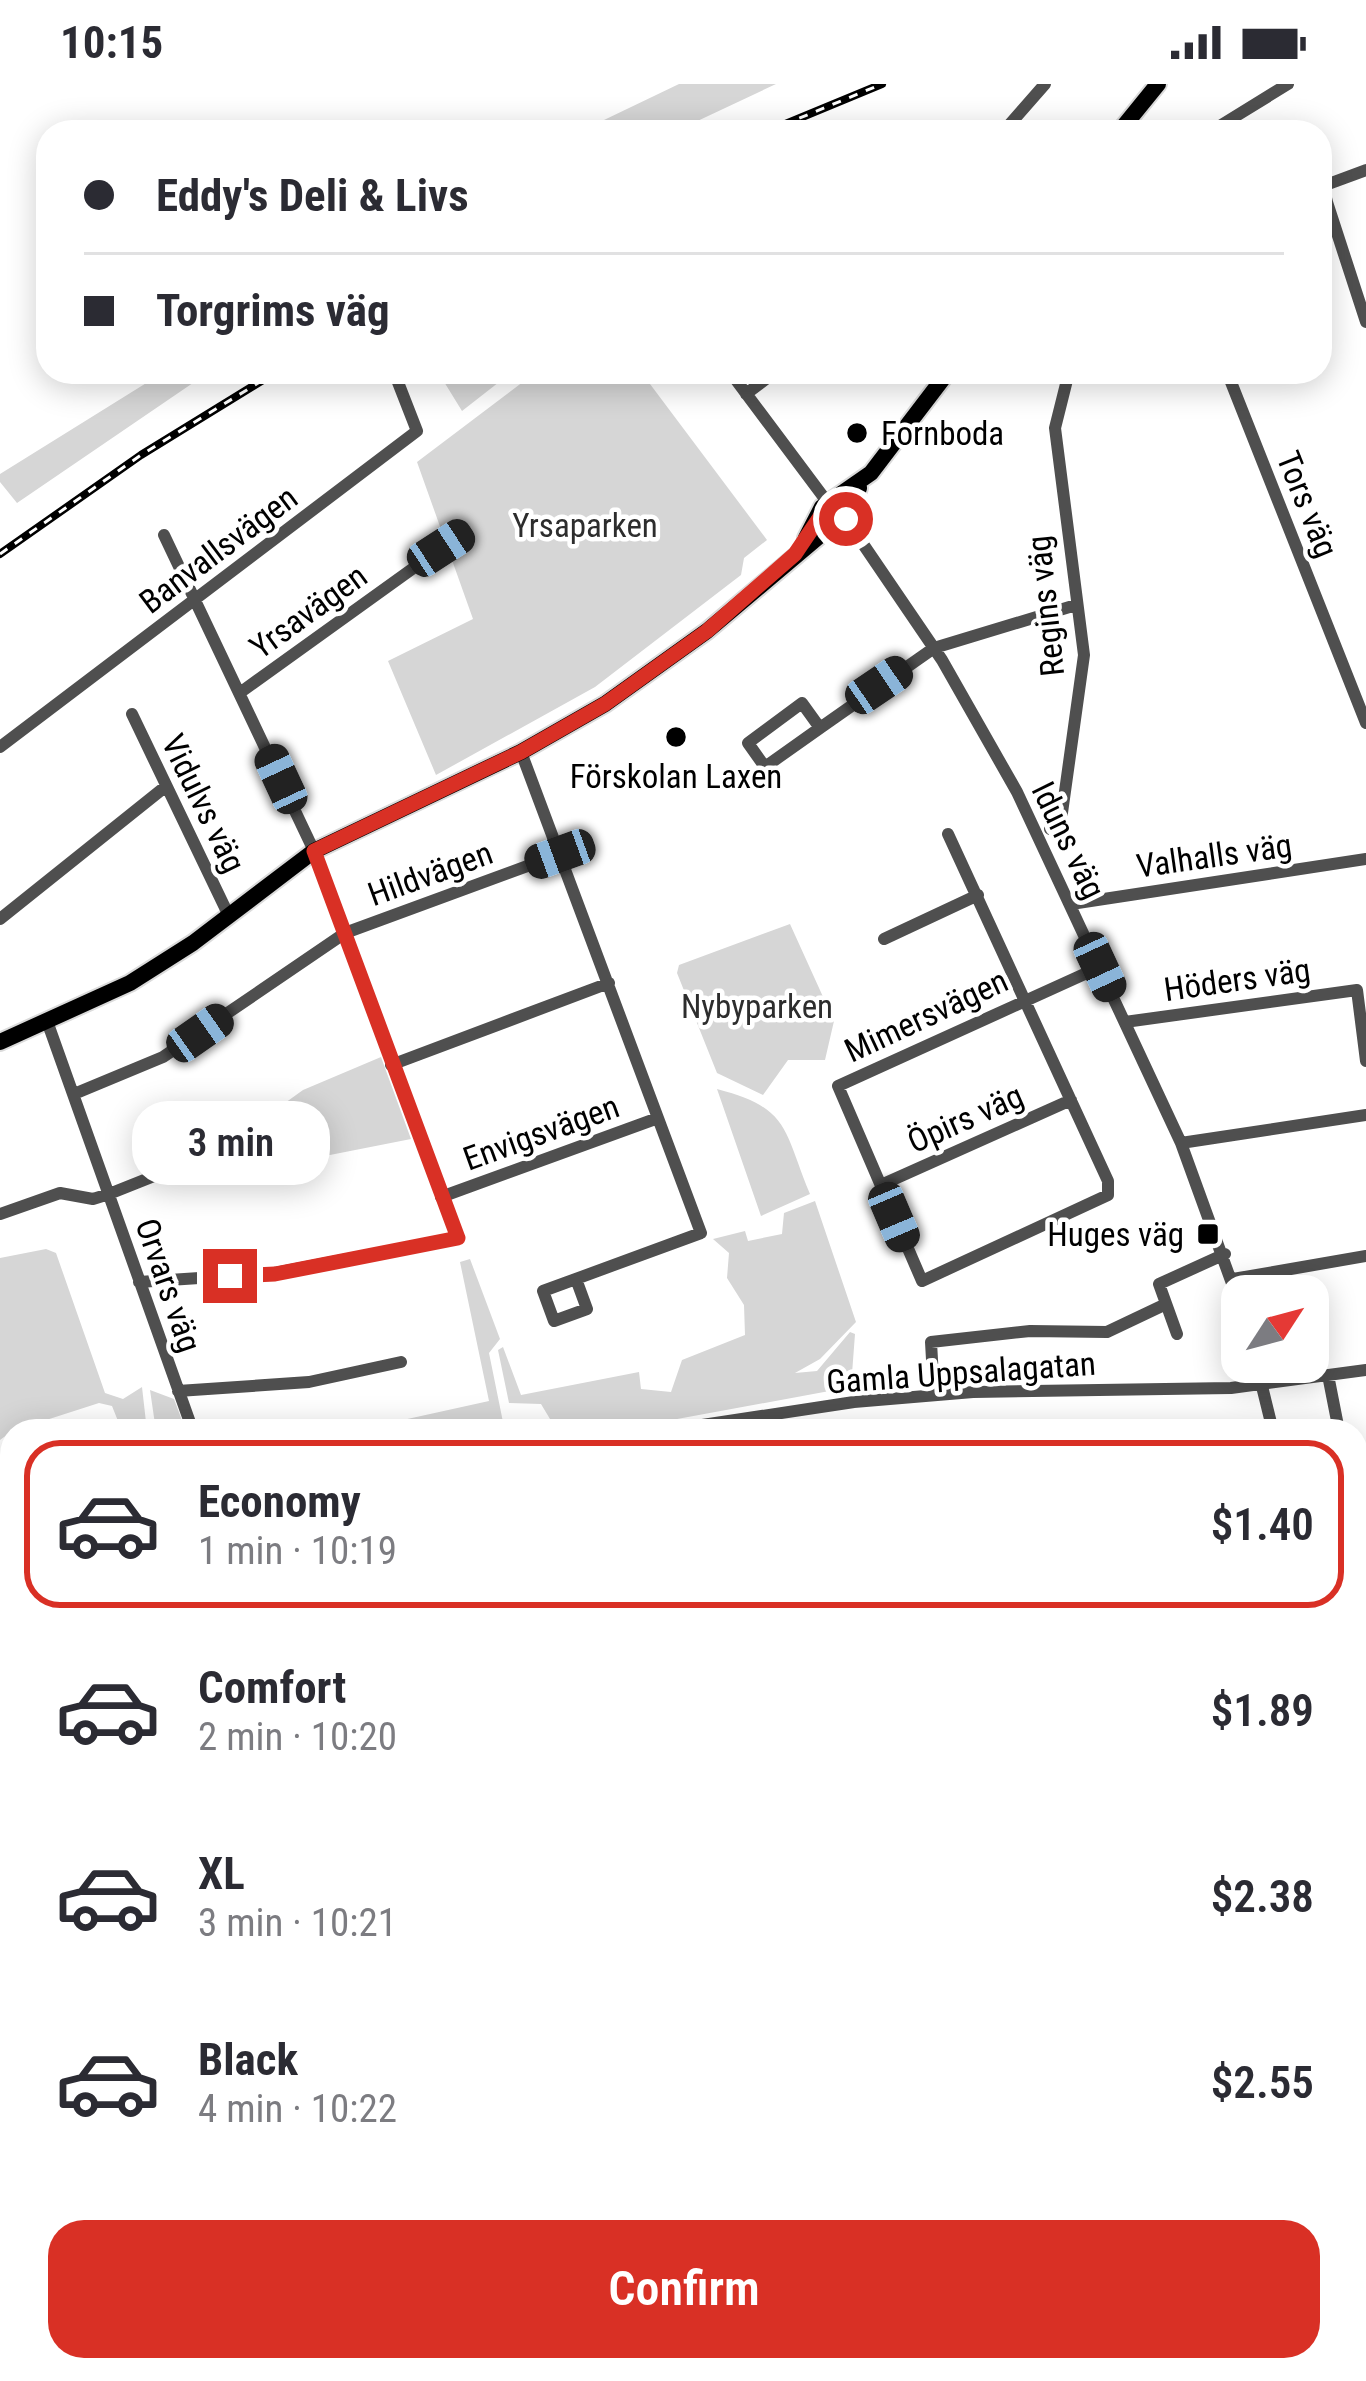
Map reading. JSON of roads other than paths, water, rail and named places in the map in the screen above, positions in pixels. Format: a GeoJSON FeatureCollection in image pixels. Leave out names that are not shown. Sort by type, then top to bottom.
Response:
{"type":"FeatureCollection","features":[{"type":"Feature","properties":{"kind":"main road"},"geometry":{"type":"LineString","coordinates":[[1129,120],[1158,84]]}},
{"type":"Feature","properties":{"kind":"main road"},"geometry":{"type":"LineString","coordinates":[[0,1042],[130,982],[229,916],[314,851],[521,752],[605,704],[707,631],[795,554],[834,516],[939,384]]}},
{"type":"Feature","properties":{"kind":"street"},"geometry":{"type":"LineString","coordinates":[[1014,120],[1046,84]]}},
{"type":"Feature","properties":{"kind":"street"},"geometry":{"type":"LineString","coordinates":[[1230,120],[1288,84]]}},
{"type":"Feature","properties":{"kind":"street"},"geometry":{"type":"LineString","coordinates":[[1332,183],[1366,170]]}},
{"type":"Feature","properties":{"kind":"street"},"geometry":{"type":"LineString","coordinates":[[1332,227],[1366,322]]}},
{"type":"Feature","properties":{"kind":"street","name":"Banvallsvägen"},"geometry":{"type":"LineString","coordinates":[[0,747],[420,426],[400,384]]}},
{"type":"Feature","properties":{"kind":"street","name":"Iduns väg"},"geometry":{"type":"LineString","coordinates":[[739,384],[934,648],[1017,791],[1181,1143],[1232,1275]]}},
{"type":"Feature","properties":{"kind":"street"},"geometry":{"type":"LineString","coordinates":[[746,394],[759,384]]}},
{"type":"Feature","properties":{"kind":"street","name":"Regins väg"},"geometry":{"type":"LineString","coordinates":[[1050,829],[1061,820],[1084,655],[1055,428],[1067,384]]}},
{"type":"Feature","properties":{"kind":"street","name":"Tors väg"},"geometry":{"type":"LineString","coordinates":[[1231,384],[1366,723]]}},
{"type":"Feature","properties":{"kind":"street","name":"Yrsavägen"},"geometry":{"type":"LineString","coordinates":[[241,692],[465,532]]}},
{"type":"Feature","properties":{"kind":"street"},"geometry":{"type":"LineString","coordinates":[[139,1282],[275,1274],[458,1238],[314,851],[164,535]]}},
{"type":"Feature","properties":{"kind":"street"},"geometry":{"type":"LineString","coordinates":[[820,728],[802,703],[748,742],[765,766],[820,728],[934,648],[1076,605]]}},
{"type":"Feature","properties":{"kind":"street","name":"Vidulvs väg"},"geometry":{"type":"LineString","coordinates":[[132,714],[229,916]]}},
{"type":"Feature","properties":{"kind":"street"},"geometry":{"type":"LineString","coordinates":[[521,752],[701,1233],[576,1279]]}},
{"type":"Feature","properties":{"kind":"street"},"geometry":{"type":"LineString","coordinates":[[0,919],[166,787]]}},
{"type":"Feature","properties":{"kind":"street"},"geometry":{"type":"LineString","coordinates":[[948,834],[1071,1100]]}},
{"type":"Feature","properties":{"kind":"street","name":"Hildvägen"},"geometry":{"type":"LineString","coordinates":[[74,1094],[163,1058],[344,933],[560,854]]}},
{"type":"Feature","properties":{"kind":"street","name":"Valhalls väg"},"geometry":{"type":"LineString","coordinates":[[1071,904],[1366,859]]}},
{"type":"Feature","properties":{"kind":"street"},"geometry":{"type":"LineString","coordinates":[[884,939],[978,895]]}},
{"type":"Feature","properties":{"kind":"street","name":"Mimersvägen"},"geometry":{"type":"LineString","coordinates":[[1071,1100],[1108,1181],[1108,1195],[922,1281],[838,1086],[1100,967]]}},
{"type":"Feature","properties":{"kind":"street"},"geometry":{"type":"LineString","coordinates":[[391,1065],[609,983]]}},
{"type":"Feature","properties":{"kind":"street","name":"Höders väg"},"geometry":{"type":"LineString","coordinates":[[1125,1022],[1357,990],[1366,1061]]}},
{"type":"Feature","properties":{"kind":"street","name":"Orvars väg"},"geometry":{"type":"LineString","coordinates":[[47,1021],[188,1419]]}},
{"type":"Feature","properties":{"kind":"street","name":"Öpirs väg"},"geometry":{"type":"LineString","coordinates":[[880,1185],[1071,1100]]}},
{"type":"Feature","properties":{"kind":"street"},"geometry":{"type":"LineString","coordinates":[[1181,1143],[1366,1114]]}},
{"type":"Feature","properties":{"kind":"street","name":"Envigsvägen"},"geometry":{"type":"LineString","coordinates":[[441,1197],[658,1118]]}},
{"type":"Feature","properties":{"kind":"street"},"geometry":{"type":"LineString","coordinates":[[0,1214],[59,1193],[93,1199],[232,1145]]}},
{"type":"Feature","properties":{"kind":"street"},"geometry":{"type":"LineString","coordinates":[[1177,1334],[1159,1284],[1225,1254]]}},
{"type":"Feature","properties":{"kind":"street"},"geometry":{"type":"LineString","coordinates":[[1256,1275],[1366,1256]]}},
{"type":"Feature","properties":{"kind":"street"},"geometry":{"type":"LineString","coordinates":[[934,1395],[931,1342],[1030,1330],[1107,1332],[1166,1304]]}},
{"type":"Feature","properties":{"kind":"street"},"geometry":{"type":"LineString","coordinates":[[178,1391],[309,1382],[401,1362]]}},
{"type":"Feature","properties":{"kind":"street","name":"Gamla Uppsalagatan"},"geometry":{"type":"LineString","coordinates":[[1329,1375],[1366,1370]]}},
{"type":"Feature","properties":{"kind":"street"},"geometry":{"type":"LineString","coordinates":[[1329,1380],[1337,1419]]}},
{"type":"Feature","properties":{"kind":"street","name":"Gamla Uppsalagatan"},"geometry":{"type":"LineString","coordinates":[[774,1419],[934,1395],[1276,1383]]}},
{"type":"Feature","properties":{"kind":"street"},"geometry":{"type":"LineString","coordinates":[[1263,1385],[1270,1419]]}},
{"type":"Feature","properties":{"kind":"railway"},"geometry":{"type":"LineString","coordinates":[[795,120],[882,84]]}},
{"type":"Feature","properties":{"kind":"railway"},"geometry":{"type":"LineString","coordinates":[[0,554],[141,455],[256,384]]}},
{"type":"Feature","properties":{"kind":"place","name":"Fornboda"},"geometry":{"type":"Point","coordinates":[857,433]}},
{"type":"Feature","properties":{"kind":"place","name":"Förskolan Laxen"},"geometry":{"type":"Point","coordinates":[676,737]}},
{"type":"Feature","properties":{"kind":"place","name":"Huges väg"},"geometry":{"type":"Point","coordinates":[1208,1234]}},
{"type":"Feature","properties":{"kind":"park label","name":"Yrsaparken"},"geometry":{"type":"Point","coordinates":[585,525]}},
{"type":"Feature","properties":{"kind":"park label","name":"Nybyparken"},"geometry":{"type":"Point","coordinates":[757,1006]}}]}
